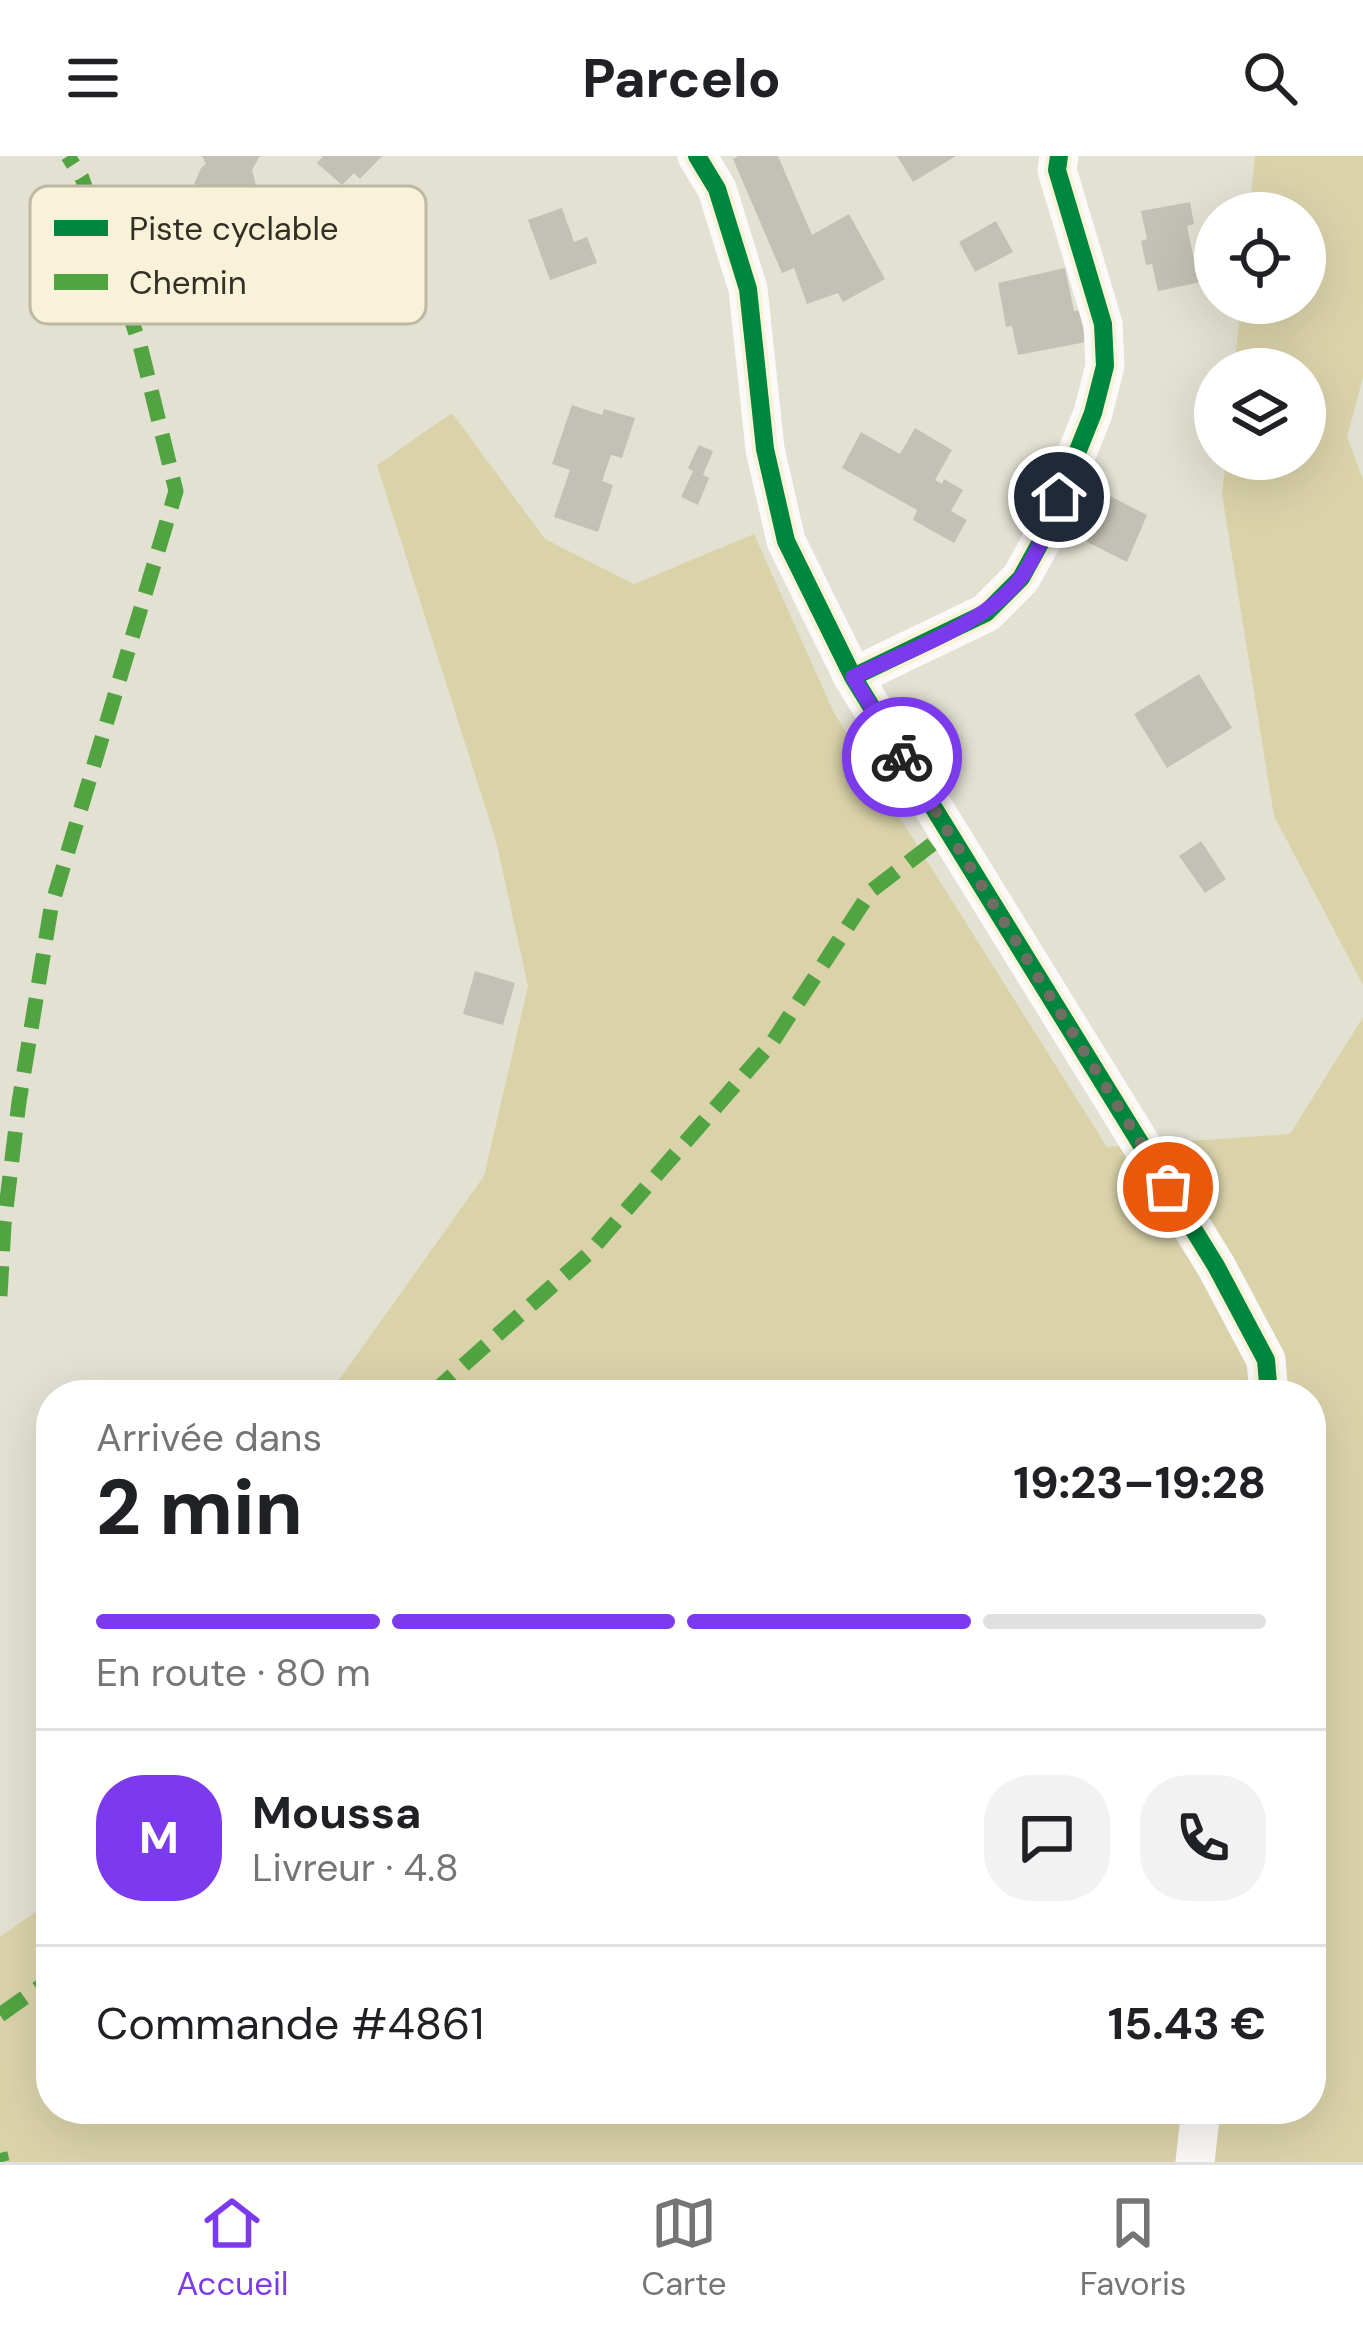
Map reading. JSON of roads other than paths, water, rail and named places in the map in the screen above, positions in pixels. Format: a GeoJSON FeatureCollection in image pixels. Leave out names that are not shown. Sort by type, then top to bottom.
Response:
{"type":"FeatureCollection","features":[{"type":"Feature","properties":{"kind":"street"},"geometry":{"type":"LineString","coordinates":[[698,156],[717,189],[748,289],[765,448],[786,541],[853,677],[1216,1266],[1266,1360],[1268,1380]]}},
{"type":"Feature","properties":{"kind":"street"},"geometry":{"type":"LineString","coordinates":[[853,677],[986,613],[1021,578],[1043,538],[1093,413],[1105,366],[1103,324],[1057,170],[1059,156]]}},
{"type":"Feature","properties":{"kind":"street"},"geometry":{"type":"LineString","coordinates":[[1195,2162],[1199,2124]]}}]}
